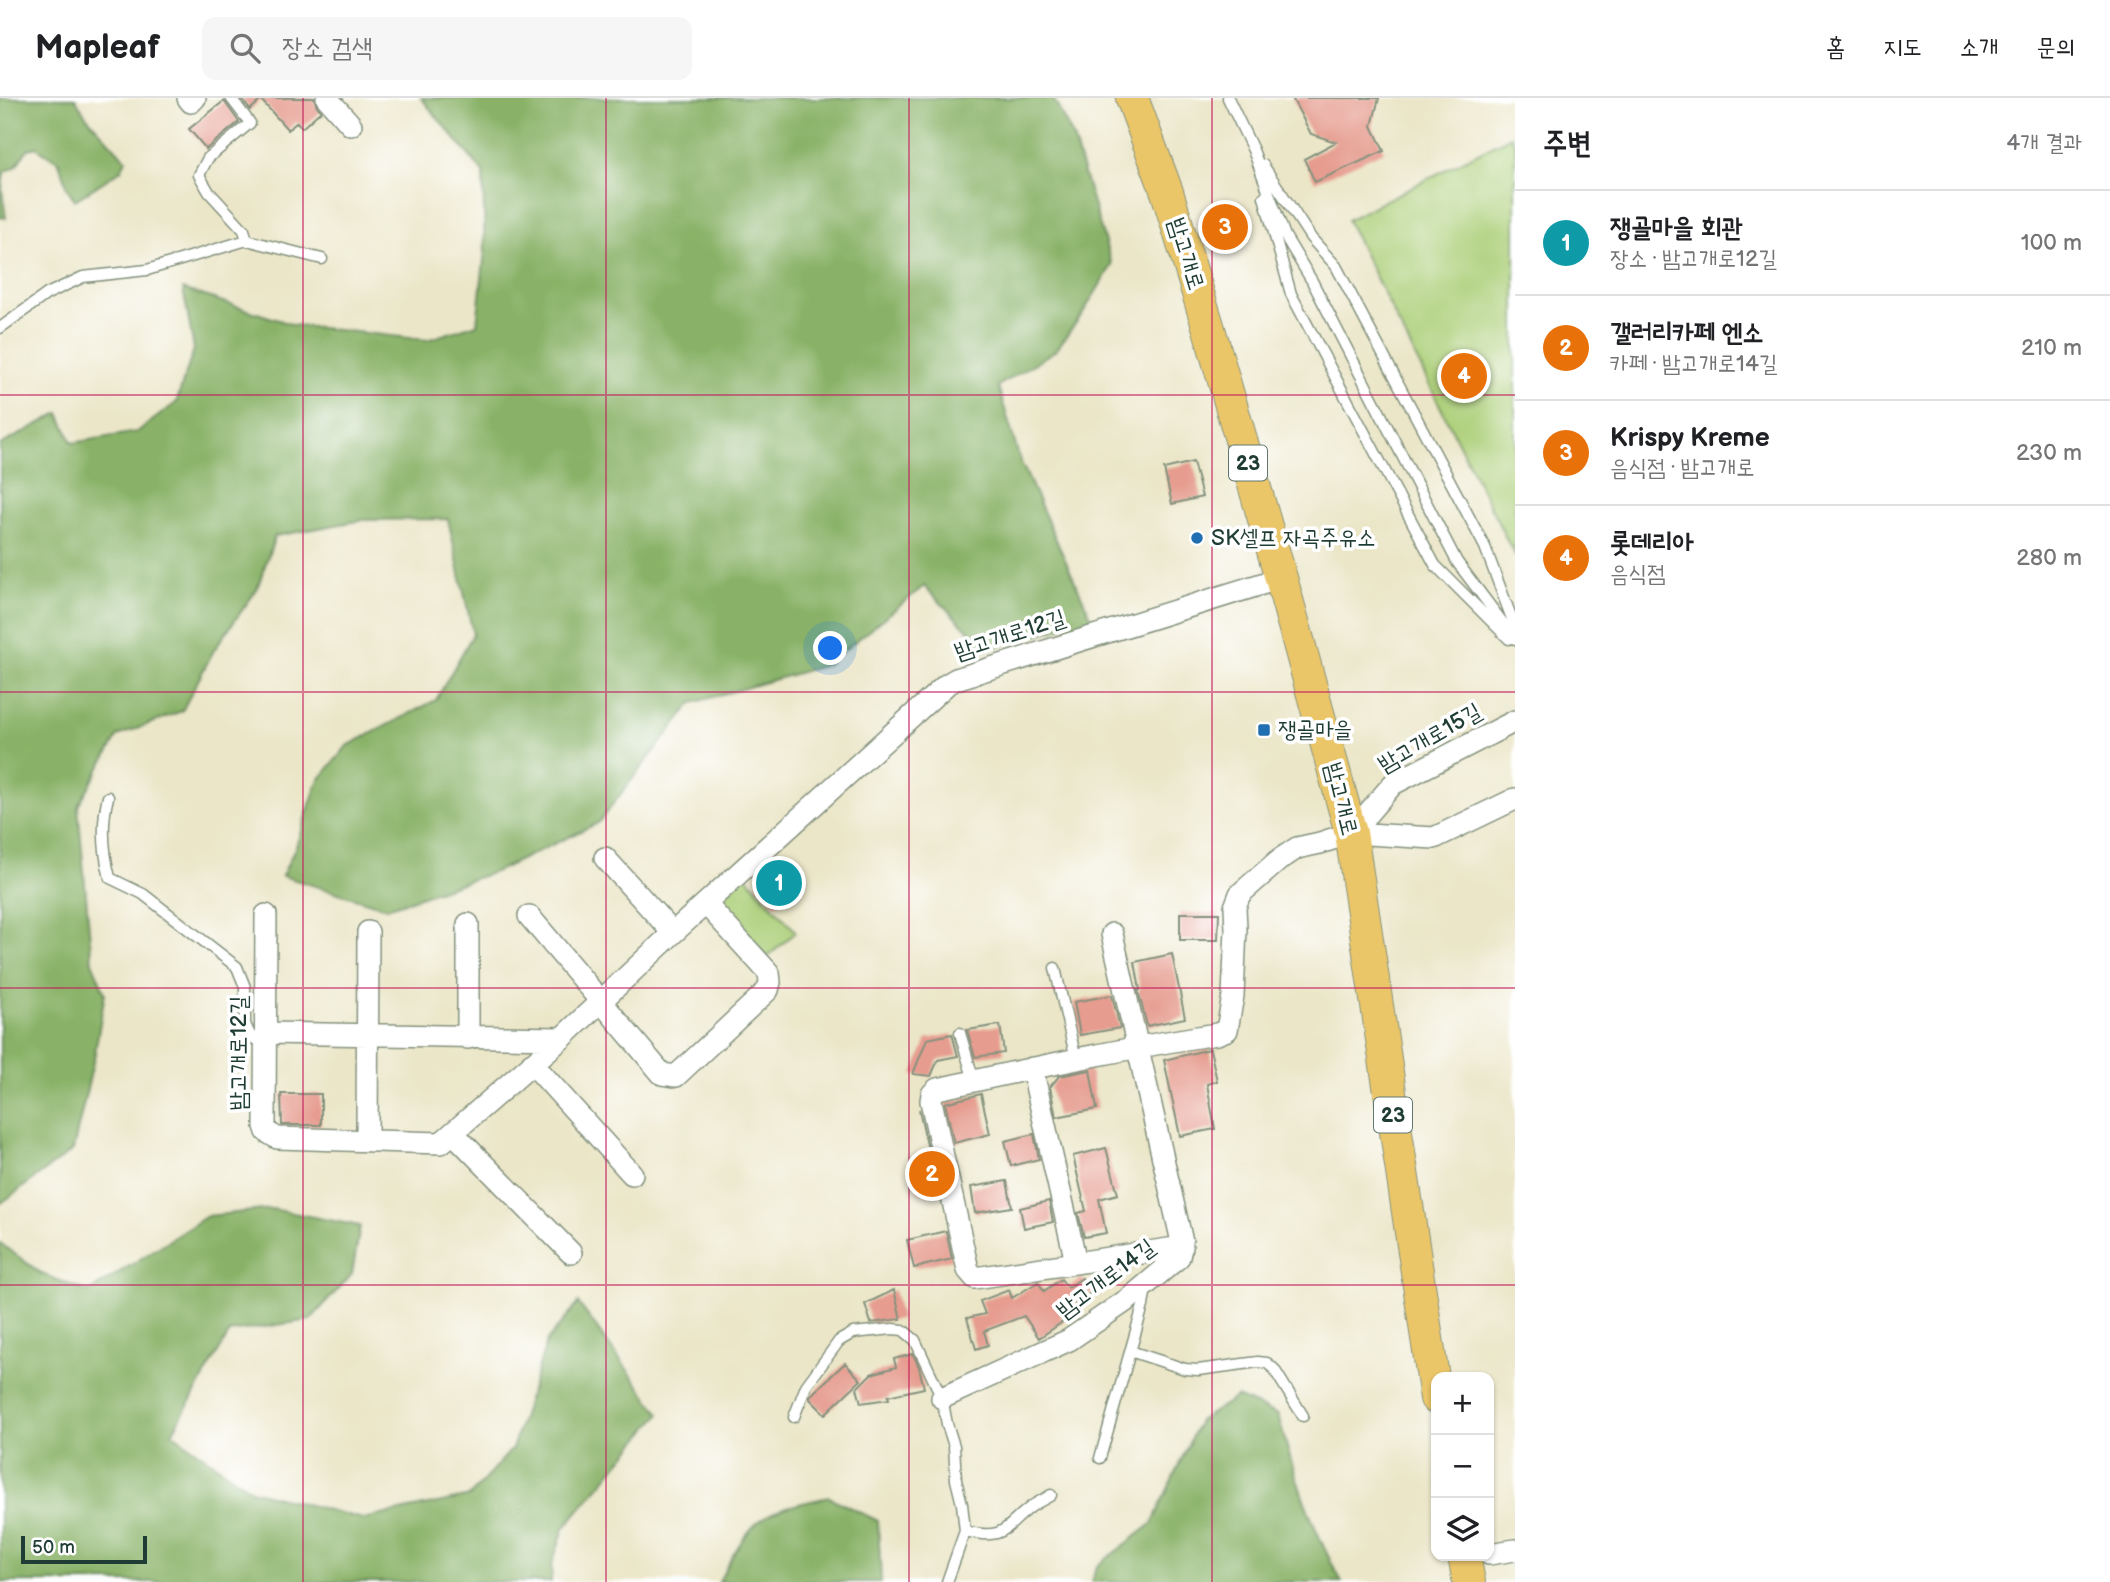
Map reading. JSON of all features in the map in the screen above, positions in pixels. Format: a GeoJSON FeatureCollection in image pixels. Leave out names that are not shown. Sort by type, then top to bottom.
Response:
{"type":"FeatureCollection","features":[{"type":"Feature","properties":{"kind":"main road","name":"밤고개로"},"geometry":{"type":"LineString","coordinates":[[1132,98],[1167,192],[1281,578],[1351,832],[1432,1372]]}},
{"type":"Feature","properties":{"kind":"street"},"geometry":{"type":"LineString","coordinates":[[188,98],[191,102],[195,98]]}},
{"type":"Feature","properties":{"kind":"street"},"geometry":{"type":"LineString","coordinates":[[327,98],[351,125]]}},
{"type":"Feature","properties":{"kind":"street","name":"밤고개로12길"},"geometry":{"type":"LineString","coordinates":[[266,915],[265,1126],[271,1136],[441,1143],[562,1038],[673,933],[946,685],[956,679],[1281,578]]}},
{"type":"Feature","properties":{"kind":"street","name":"밤고개로15길"},"geometry":{"type":"LineString","coordinates":[[1351,832],[1394,784],[1515,721]]}},
{"type":"Feature","properties":{"kind":"street"},"geometry":{"type":"LineString","coordinates":[[1182,1247],[975,1278],[968,1270],[931,1101],[932,1094],[937,1089],[1032,1068],[1227,1030],[1233,996],[1236,907],[1240,894],[1279,860],[1297,848],[1351,832],[1434,838],[1515,799]]}},
{"type":"Feature","properties":{"kind":"street"},"geometry":{"type":"LineString","coordinates":[[605,858],[673,933]]}},
{"type":"Feature","properties":{"kind":"street"},"geometry":{"type":"LineString","coordinates":[[529,916],[662,1074],[676,1076],[768,990],[770,982],[769,973],[706,904]]}},
{"type":"Feature","properties":{"kind":"street"},"geometry":{"type":"LineString","coordinates":[[468,924],[468,1038]]}},
{"type":"Feature","properties":{"kind":"street"},"geometry":{"type":"LineString","coordinates":[[367,1140],[368,932]]}},
{"type":"Feature","properties":{"kind":"street","name":"밤고개로14길"},"geometry":{"type":"LineString","coordinates":[[942,1398],[1069,1340],[1179,1258],[1182,1247],[1112,934]]}},
{"type":"Feature","properties":{"kind":"street"},"geometry":{"type":"LineString","coordinates":[[264,1039],[367,1034],[562,1038]]}},
{"type":"Feature","properties":{"kind":"street"},"geometry":{"type":"LineString","coordinates":[[532,1063],[632,1174]]}},
{"type":"Feature","properties":{"kind":"street","name":"밤고개로14길"},"geometry":{"type":"LineString","coordinates":[[1032,1068],[1076,1262]]}},
{"type":"Feature","properties":{"kind":"street"},"geometry":{"type":"LineString","coordinates":[[453,1133],[571,1253]]}},
{"type":"Feature","properties":{"kind":"street"},"geometry":{"type":"LineString","coordinates":[[1494,1555],[1515,1550]]}},
{"type":"Feature","properties":{"kind":"lane"},"geometry":{"type":"LineString","coordinates":[[231,98],[250,123],[208,158],[199,175],[209,192],[244,230],[247,240]]}},
{"type":"Feature","properties":{"kind":"lane"},"geometry":{"type":"LineString","coordinates":[[1228,98],[1253,150],[1285,236],[1312,281],[1457,562],[1515,639]]}},
{"type":"Feature","properties":{"kind":"lane"},"geometry":{"type":"LineString","coordinates":[[1253,150],[1311,238],[1336,265],[1485,547],[1515,627]]}},
{"type":"Feature","properties":{"kind":"lane"},"geometry":{"type":"LineString","coordinates":[[1253,150],[1267,215],[1291,294],[1435,565],[1515,645]]}},
{"type":"Feature","properties":{"kind":"lane"},"geometry":{"type":"LineString","coordinates":[[0,328],[47,294],[83,277],[147,270],[247,240],[322,259]]}},
{"type":"Feature","properties":{"kind":"lane"},"geometry":{"type":"LineString","coordinates":[[108,797],[103,816],[104,857],[110,878],[143,894],[237,967],[245,987],[246,1024],[251,1037],[264,1039]]}},
{"type":"Feature","properties":{"kind":"lane"},"geometry":{"type":"LineString","coordinates":[[1055,968],[1076,1059]]}},
{"type":"Feature","properties":{"kind":"lane"},"geometry":{"type":"LineString","coordinates":[[960,1033],[974,1081]]}},
{"type":"Feature","properties":{"kind":"lane"},"geometry":{"type":"LineString","coordinates":[[1100,1458],[1143,1306],[1146,1284]]}},
{"type":"Feature","properties":{"kind":"lane"},"geometry":{"type":"LineString","coordinates":[[794,1417],[806,1386],[839,1342],[853,1333],[903,1330],[915,1340],[942,1398],[954,1446],[956,1480],[962,1504],[965,1531],[947,1582]]}},
{"type":"Feature","properties":{"kind":"lane"},"geometry":{"type":"LineString","coordinates":[[1130,1351],[1185,1369],[1267,1363],[1274,1369],[1303,1416]]}},
{"type":"Feature","properties":{"kind":"lane"},"geometry":{"type":"LineString","coordinates":[[965,1531],[997,1534],[1009,1529],[1031,1507],[1051,1495]]}},
{"type":"Feature","properties":{"kind":"green space"},"geometry":{"type":"Polygon","coordinates":[[[0,98],[75,98],[86,116],[126,160],[121,170],[75,200],[67,188],[59,162],[36,147],[28,149],[15,167],[4,172],[2,189],[6,218],[0,217],[0,98]]]}},
{"type":"Feature","properties":{"kind":"green space"},"geometry":{"type":"Polygon","coordinates":[[[421,98],[1053,98],[1072,135],[1112,265],[1083,313],[1056,350],[998,386],[1020,460],[1092,619],[982,651],[970,632],[924,586],[826,665],[692,703],[598,823],[497,871],[387,908],[282,876],[296,846],[318,781],[347,746],[436,700],[473,634],[448,519],[363,520],[275,536],[257,589],[214,650],[182,711],[118,736],[78,806],[92,962],[105,993],[94,1058],[73,1150],[0,1204],[0,445],[59,413],[72,443],[137,432],[176,403],[194,349],[183,289],[294,325],[427,340],[477,324],[485,250],[483,172],[421,98]]]}},
{"type":"Feature","properties":{"kind":"green space"},"geometry":{"type":"Polygon","coordinates":[[[1511,136],[1515,144],[1515,556],[1347,220],[1511,136]]]}},
{"type":"Feature","properties":{"kind":"green space"},"geometry":{"type":"Polygon","coordinates":[[[745,875],[796,932],[767,957],[717,901],[745,875]]]}},
{"type":"Feature","properties":{"kind":"green space"},"geometry":{"type":"Polygon","coordinates":[[[272,1209],[360,1226],[352,1274],[310,1320],[230,1332],[172,1433],[251,1490],[363,1519],[470,1496],[512,1449],[547,1341],[578,1303],[660,1414],[564,1528],[552,1564],[551,1582],[0,1582],[0,1243],[42,1274],[89,1292],[207,1216],[272,1209]]]}},
{"type":"Feature","properties":{"kind":"green space"},"geometry":{"type":"Polygon","coordinates":[[[1237,1397],[1278,1415],[1304,1501],[1342,1582],[1091,1582],[1097,1566],[1152,1524],[1199,1421],[1237,1397]]]}},
{"type":"Feature","properties":{"kind":"green space"},"geometry":{"type":"Polygon","coordinates":[[[829,1497],[878,1521],[881,1582],[719,1582],[743,1539],[755,1524],[786,1508],[829,1497]]]}},
{"type":"Feature","properties":{"kind":"building"},"geometry":{"type":"Polygon","coordinates":[[[241,98],[314,98],[321,111],[302,128],[297,122],[288,130],[261,100],[250,110],[241,98]]]}},
{"type":"Feature","properties":{"kind":"building"},"geometry":{"type":"Polygon","coordinates":[[[1292,98],[1379,98],[1372,126],[1384,151],[1315,182],[1304,159],[1336,142],[1311,134],[1292,98]]]}},
{"type":"Feature","properties":{"kind":"building"},"geometry":{"type":"Polygon","coordinates":[[[224,101],[239,122],[206,149],[189,129],[224,101]]]}},
{"type":"Feature","properties":{"kind":"building"},"geometry":{"type":"Polygon","coordinates":[[[1193,462],[1202,497],[1172,504],[1164,469],[1193,462]]]}},
{"type":"Feature","properties":{"kind":"building"},"geometry":{"type":"Polygon","coordinates":[[[782,861],[801,882],[776,905],[757,884],[782,861]]]}},
{"type":"Feature","properties":{"kind":"building"},"geometry":{"type":"Polygon","coordinates":[[[1180,913],[1219,913],[1218,940],[1180,940],[1180,913]]]}},
{"type":"Feature","properties":{"kind":"building"},"geometry":{"type":"Polygon","coordinates":[[[1172,954],[1185,1018],[1147,1026],[1138,990],[1135,962],[1172,954]]]}},
{"type":"Feature","properties":{"kind":"building"},"geometry":{"type":"Polygon","coordinates":[[[1112,995],[1120,1028],[1080,1035],[1074,1002],[1112,995]]]}},
{"type":"Feature","properties":{"kind":"building"},"geometry":{"type":"Polygon","coordinates":[[[1000,1025],[1004,1053],[975,1057],[967,1030],[1000,1025]]]}},
{"type":"Feature","properties":{"kind":"building"},"geometry":{"type":"Polygon","coordinates":[[[952,1034],[958,1056],[938,1060],[931,1076],[913,1074],[927,1039],[952,1034]]]}},
{"type":"Feature","properties":{"kind":"building"},"geometry":{"type":"Polygon","coordinates":[[[1210,1049],[1217,1081],[1207,1084],[1215,1129],[1180,1136],[1164,1060],[1210,1049]]]}},
{"type":"Feature","properties":{"kind":"building"},"geometry":{"type":"Polygon","coordinates":[[[1090,1070],[1097,1109],[1056,1117],[1050,1087],[1059,1076],[1090,1070]]]}},
{"type":"Feature","properties":{"kind":"building"},"geometry":{"type":"Polygon","coordinates":[[[281,1094],[321,1094],[321,1125],[282,1125],[281,1094]]]}},
{"type":"Feature","properties":{"kind":"building"},"geometry":{"type":"Polygon","coordinates":[[[981,1094],[990,1134],[954,1143],[945,1103],[981,1094]]]}},
{"type":"Feature","properties":{"kind":"building"},"geometry":{"type":"Polygon","coordinates":[[[919,1109],[937,1189],[919,1193],[916,1179],[929,1154],[919,1109]]]}},
{"type":"Feature","properties":{"kind":"building"},"geometry":{"type":"Polygon","coordinates":[[[1034,1134],[1039,1159],[1011,1166],[1005,1141],[1034,1134]]]}},
{"type":"Feature","properties":{"kind":"building"},"geometry":{"type":"Polygon","coordinates":[[[1106,1148],[1118,1194],[1099,1199],[1106,1233],[1084,1237],[1078,1213],[1086,1211],[1073,1156],[1106,1148]]]}},
{"type":"Feature","properties":{"kind":"building"},"geometry":{"type":"Polygon","coordinates":[[[1007,1181],[1012,1207],[975,1213],[971,1187],[1007,1181]]]}},
{"type":"Feature","properties":{"kind":"building"},"geometry":{"type":"Polygon","coordinates":[[[1049,1201],[1053,1222],[1024,1228],[1020,1208],[1049,1201]]]}},
{"type":"Feature","properties":{"kind":"building"},"geometry":{"type":"Polygon","coordinates":[[[946,1231],[952,1259],[914,1268],[907,1240],[946,1231]]]}},
{"type":"Feature","properties":{"kind":"building"},"geometry":{"type":"Polygon","coordinates":[[[1082,1278],[1092,1292],[1060,1316],[1064,1321],[1039,1338],[1024,1316],[984,1331],[988,1345],[976,1349],[967,1318],[985,1314],[980,1301],[1009,1290],[1012,1298],[1038,1282],[1044,1291],[1061,1279],[1068,1288],[1082,1278]]]}},
{"type":"Feature","properties":{"kind":"building"},"geometry":{"type":"Polygon","coordinates":[[[894,1290],[901,1319],[871,1323],[865,1304],[894,1290]]]}},
{"type":"Feature","properties":{"kind":"building"},"geometry":{"type":"Polygon","coordinates":[[[913,1354],[924,1388],[888,1396],[889,1399],[861,1403],[857,1388],[871,1374],[896,1367],[894,1359],[913,1354]]]}},
{"type":"Feature","properties":{"kind":"building"},"geometry":{"type":"Polygon","coordinates":[[[845,1363],[861,1380],[825,1414],[810,1396],[845,1363]]]}},
{"type":"Feature","properties":{"kind":"place","name":"Krispy Kreme"},"geometry":{"type":"Point","coordinates":[1225,227]}},
{"type":"Feature","properties":{"kind":"place","name":"롯데리아"},"geometry":{"type":"Point","coordinates":[1464,376]}},
{"type":"Feature","properties":{"kind":"place","name":"SK셀프 자곡주유소"},"geometry":{"type":"Point","coordinates":[1197,538]}},
{"type":"Feature","properties":{"kind":"place","name":"쟁골마을"},"geometry":{"type":"Point","coordinates":[1264,730]}},
{"type":"Feature","properties":{"kind":"place","name":"쟁골마을 회관"},"geometry":{"type":"Point","coordinates":[779,883]}},
{"type":"Feature","properties":{"kind":"place","name":"갤러리카페 엔소"},"geometry":{"type":"Point","coordinates":[932,1174]}}]}
